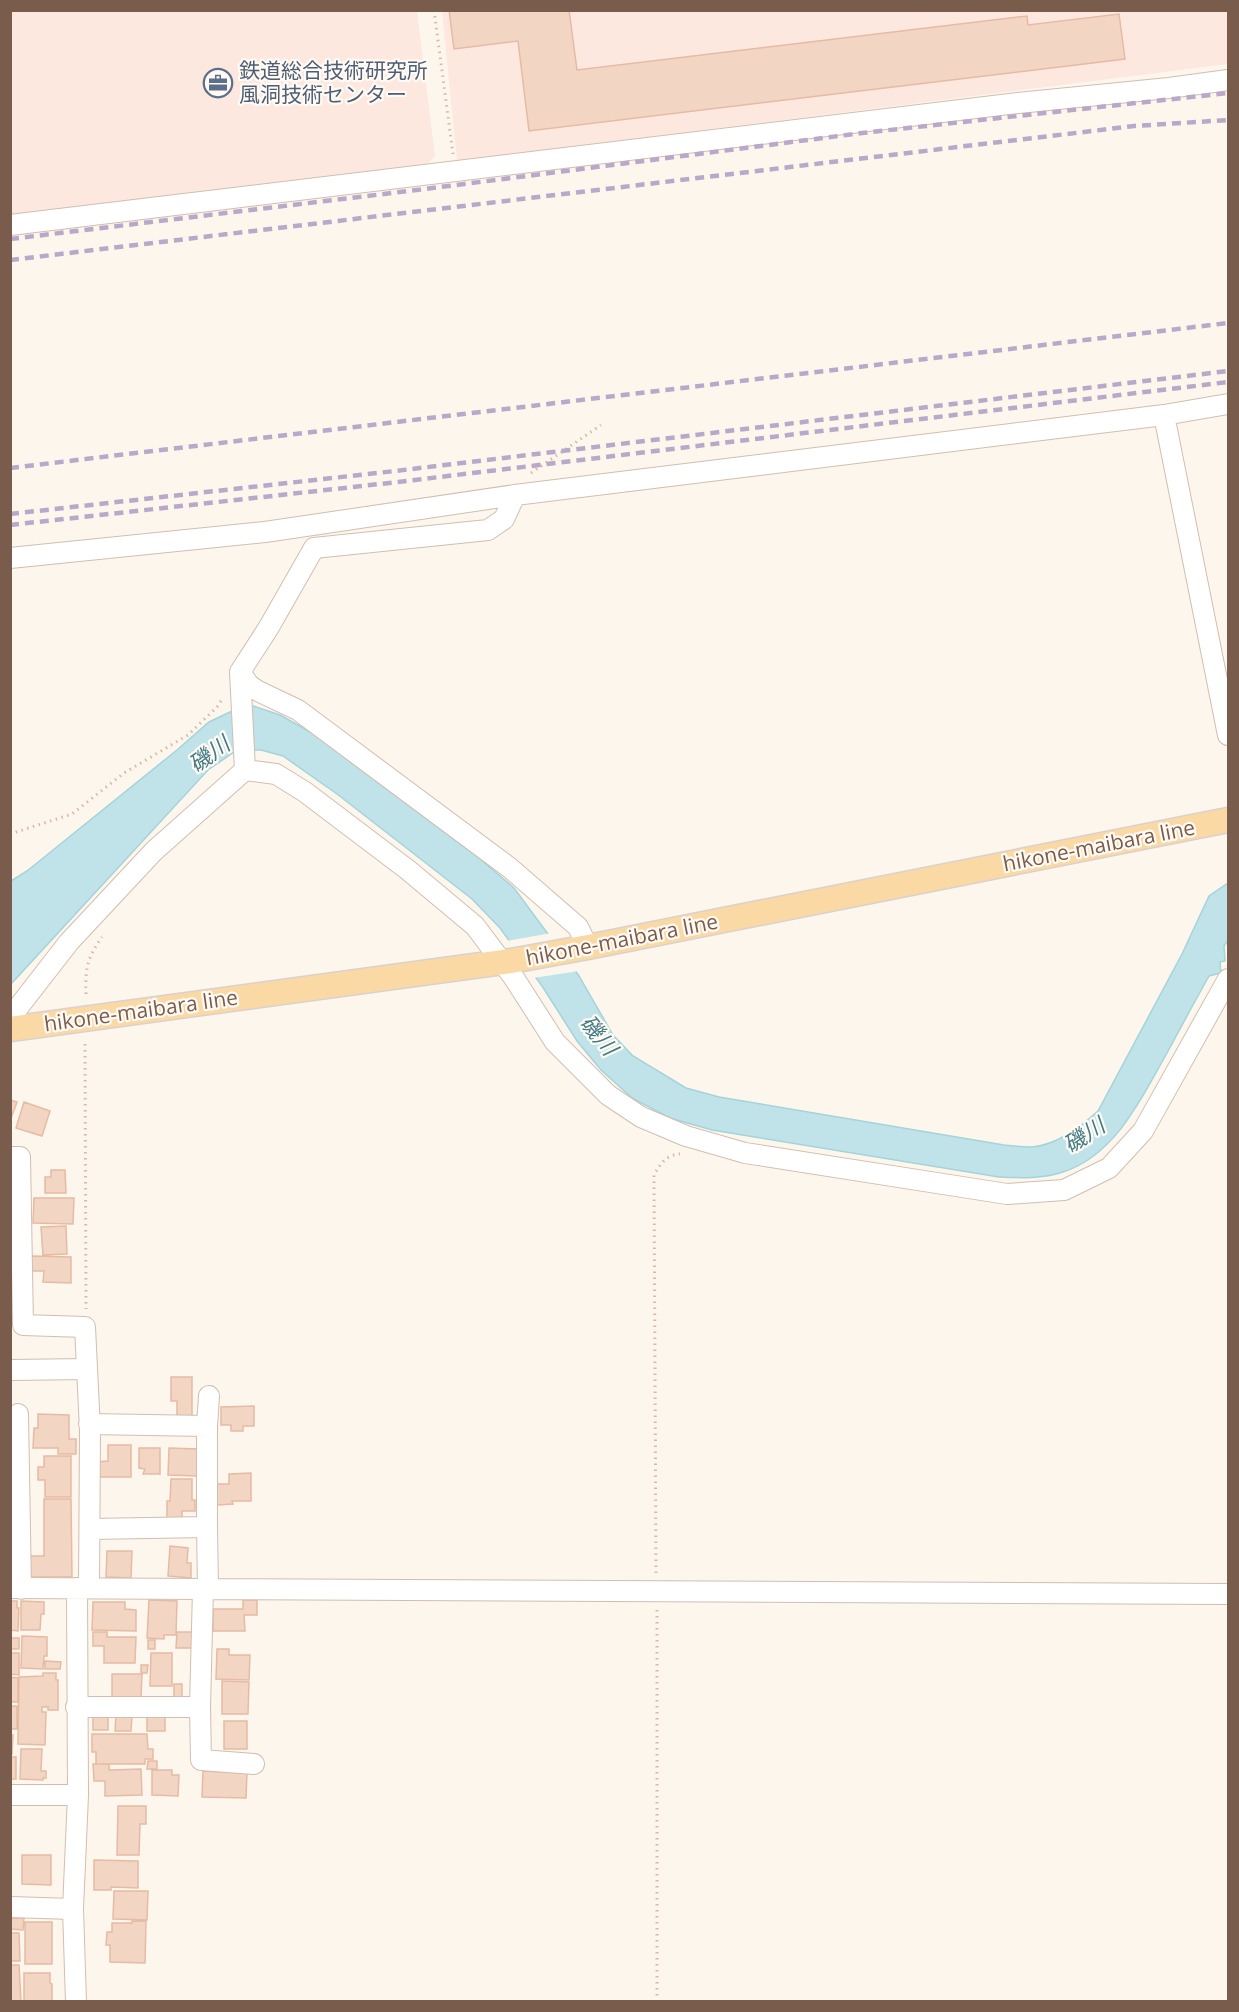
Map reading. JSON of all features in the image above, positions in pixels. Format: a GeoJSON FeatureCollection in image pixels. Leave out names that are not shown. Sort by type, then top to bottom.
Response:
{"type":"FeatureCollection","features":[{"type":"Feature","properties":{"kind":"main road","name":"hikone-maibara line"},"geometry":{"type":"LineString","coordinates":[[10,1029],[507,962],[1228,820]]}},
{"type":"Feature","properties":{"kind":"street"},"geometry":{"type":"LineString","coordinates":[[10,225],[1018,103],[1228,80]]}},
{"type":"Feature","properties":{"kind":"street"},"geometry":{"type":"LineString","coordinates":[[10,558],[265,532],[519,487],[1164,415],[1228,404]]}},
{"type":"Feature","properties":{"kind":"street"},"geometry":{"type":"LineString","coordinates":[[1164,415],[1228,735]]}},
{"type":"Feature","properties":{"kind":"street"},"geometry":{"type":"LineString","coordinates":[[10,1018],[69,942],[146,859],[245,765],[240,679],[314,548],[488,530],[504,519],[519,487]]}},
{"type":"Feature","properties":{"kind":"street"},"geometry":{"type":"LineString","coordinates":[[240,679],[298,710],[510,868],[578,927],[583,948]]}},
{"type":"Feature","properties":{"kind":"street"},"geometry":{"type":"LineString","coordinates":[[245,765],[276,774],[305,792],[408,870],[475,926],[507,962],[555,1042],[608,1095],[641,1117],[686,1136],[745,1153],[1007,1194],[1064,1190],[1109,1168],[1143,1131],[1228,979]]}},
{"type":"Feature","properties":{"kind":"street"},"geometry":{"type":"LineString","coordinates":[[10,1157],[20,1157],[23,1325],[85,1327],[90,1529],[83,1588],[76,1707],[78,1795],[73,1909],[76,2001]]}},
{"type":"Feature","properties":{"kind":"street"},"geometry":{"type":"LineString","coordinates":[[10,1370],[87,1369]]}},
{"type":"Feature","properties":{"kind":"street"},"geometry":{"type":"LineString","coordinates":[[209,1396],[200,1707],[201,1761],[254,1764]]}},
{"type":"Feature","properties":{"kind":"street"},"geometry":{"type":"LineString","coordinates":[[18,1414],[16,1588],[1228,1594]]}},
{"type":"Feature","properties":{"kind":"street"},"geometry":{"type":"LineString","coordinates":[[89,1424],[207,1426]]}},
{"type":"Feature","properties":{"kind":"street"},"geometry":{"type":"LineString","coordinates":[[90,1529],[207,1527]]}},
{"type":"Feature","properties":{"kind":"street"},"geometry":{"type":"LineString","coordinates":[[76,1707],[200,1707]]}},
{"type":"Feature","properties":{"kind":"street"},"geometry":{"type":"LineString","coordinates":[[10,1795],[78,1795]]}},
{"type":"Feature","properties":{"kind":"street"},"geometry":{"type":"LineString","coordinates":[[10,1907],[73,1909]]}},
{"type":"Feature","properties":{"kind":"path"},"geometry":{"type":"LineString","coordinates":[[434,10],[454,159]]}},
{"type":"Feature","properties":{"kind":"path"},"geometry":{"type":"LineString","coordinates":[[519,487],[601,425]]}},
{"type":"Feature","properties":{"kind":"path"},"geometry":{"type":"LineString","coordinates":[[10,834],[72,814],[124,773],[188,735],[217,707],[240,679]]}},
{"type":"Feature","properties":{"kind":"path"},"geometry":{"type":"LineString","coordinates":[[85,1044],[87,1281],[85,1327]]}},
{"type":"Feature","properties":{"kind":"path"},"geometry":{"type":"LineString","coordinates":[[657,2001],[654,1175],[661,1162],[672,1155],[682,1154]]}},
{"type":"Feature","properties":{"kind":"shaded area","name":"鉄道総合技術研究所 風洞技術センター"},"geometry":{"type":"Polygon","coordinates":[[[10,11],[417,11],[435,156],[427,165],[11,216],[10,11]]]}},
{"type":"Feature","properties":{"kind":"shaded area"},"geometry":{"type":"Polygon","coordinates":[[[442,11],[1228,11],[1228,64],[457,161],[442,11]]]}},
{"type":"Feature","properties":{"kind":"water","name":"磯川"},"geometry":{"type":"Polygon","coordinates":[[[253,706],[280,715],[312,733],[479,858],[514,888],[579,976],[613,1035],[633,1056],[686,1088],[719,1097],[1004,1145],[1041,1146],[1068,1134],[1098,1111],[1182,954],[1209,896],[1228,883],[1228,940],[1224,946],[1225,961],[1220,962],[1221,973],[1209,976],[1148,1088],[1126,1123],[1098,1152],[1082,1164],[1063,1172],[1039,1177],[999,1177],[712,1130],[670,1118],[632,1098],[601,1070],[577,1041],[542,986],[500,928],[472,899],[337,794],[283,756],[261,750],[237,750],[208,770],[11,984],[11,881],[27,871],[209,722],[230,712],[253,706]]]}},
{"type":"Feature","properties":{"kind":"pier"},"geometry":{"type":"Polygon","coordinates":[[[552,933],[579,971],[533,978],[506,941],[552,933]]]}},
{"type":"Feature","properties":{"kind":"building"},"geometry":{"type":"Polygon","coordinates":[[[449,10],[569,10],[577,70],[1027,16],[1028,25],[1119,14],[1125,59],[529,131],[518,41],[454,49],[449,10]]]}},
{"type":"Feature","properties":{"kind":"building"},"geometry":{"type":"Polygon","coordinates":[[[10,1100],[17,1102],[10,1121],[10,1100]]]}},
{"type":"Feature","properties":{"kind":"building"},"geometry":{"type":"Polygon","coordinates":[[[24,1102],[50,1111],[42,1136],[16,1128],[24,1102]]]}},
{"type":"Feature","properties":{"kind":"building"},"geometry":{"type":"Polygon","coordinates":[[[51,1170],[65,1170],[66,1193],[45,1193],[45,1177],[51,1177],[51,1170]]]}},
{"type":"Feature","properties":{"kind":"building"},"geometry":{"type":"Polygon","coordinates":[[[34,1198],[74,1198],[73,1224],[33,1223],[34,1198]]]}},
{"type":"Feature","properties":{"kind":"building"},"geometry":{"type":"Polygon","coordinates":[[[66,1226],[67,1254],[43,1255],[41,1227],[66,1226]]]}},
{"type":"Feature","properties":{"kind":"building"},"geometry":{"type":"Polygon","coordinates":[[[31,1256],[71,1257],[71,1283],[43,1282],[44,1271],[31,1271],[31,1256]]]}},
{"type":"Feature","properties":{"kind":"building"},"geometry":{"type":"Polygon","coordinates":[[[10,1273],[13,1273],[14,1297],[10,1297],[10,1273]]]}},
{"type":"Feature","properties":{"kind":"building"},"geometry":{"type":"Polygon","coordinates":[[[171,1377],[192,1377],[192,1417],[177,1417],[177,1401],[171,1401],[171,1377]]]}},
{"type":"Feature","properties":{"kind":"building"},"geometry":{"type":"Polygon","coordinates":[[[254,1406],[254,1426],[243,1426],[243,1431],[231,1431],[231,1425],[221,1425],[221,1407],[254,1406]]]}},
{"type":"Feature","properties":{"kind":"building"},"geometry":{"type":"Polygon","coordinates":[[[38,1414],[69,1415],[69,1439],[76,1439],[76,1454],[58,1454],[58,1448],[33,1448],[34,1428],[38,1428],[38,1414]]]}},
{"type":"Feature","properties":{"kind":"building"},"geometry":{"type":"Polygon","coordinates":[[[108,1445],[131,1445],[131,1477],[97,1477],[96,1462],[108,1461],[108,1445]]]}},
{"type":"Feature","properties":{"kind":"building"},"geometry":{"type":"Polygon","coordinates":[[[139,1448],[160,1448],[160,1474],[143,1474],[145,1469],[139,1468],[139,1448]]]}},
{"type":"Feature","properties":{"kind":"building"},"geometry":{"type":"Polygon","coordinates":[[[169,1448],[198,1449],[197,1476],[168,1475],[169,1448]]]}},
{"type":"Feature","properties":{"kind":"building"},"geometry":{"type":"Polygon","coordinates":[[[44,1456],[71,1456],[71,1497],[45,1497],[45,1480],[38,1480],[38,1467],[44,1467],[44,1456]]]}},
{"type":"Feature","properties":{"kind":"building"},"geometry":{"type":"Polygon","coordinates":[[[251,1473],[251,1501],[232,1501],[233,1504],[217,1505],[216,1484],[229,1484],[229,1474],[251,1473]]]}},
{"type":"Feature","properties":{"kind":"building"},"geometry":{"type":"Polygon","coordinates":[[[171,1479],[192,1479],[192,1500],[195,1500],[195,1511],[182,1511],[182,1519],[167,1519],[171,1479]]]}},
{"type":"Feature","properties":{"kind":"building"},"geometry":{"type":"Polygon","coordinates":[[[44,1499],[71,1499],[72,1577],[27,1577],[27,1556],[44,1556],[44,1499]]]}},
{"type":"Feature","properties":{"kind":"building"},"geometry":{"type":"Polygon","coordinates":[[[170,1546],[188,1548],[187,1563],[191,1563],[191,1578],[168,1576],[170,1546]]]}},
{"type":"Feature","properties":{"kind":"building"},"geometry":{"type":"Polygon","coordinates":[[[107,1551],[132,1551],[131,1578],[106,1577],[107,1551]]]}},
{"type":"Feature","properties":{"kind":"building"},"geometry":{"type":"Polygon","coordinates":[[[149,1600],[177,1601],[176,1635],[164,1635],[164,1639],[147,1638],[149,1600]]]}},
{"type":"Feature","properties":{"kind":"building"},"geometry":{"type":"Polygon","coordinates":[[[243,1600],[257,1600],[257,1615],[244,1615],[245,1631],[213,1631],[213,1609],[243,1609],[243,1600]]]}},
{"type":"Feature","properties":{"kind":"building"},"geometry":{"type":"Polygon","coordinates":[[[10,1601],[17,1601],[17,1608],[19,1608],[18,1631],[10,1630],[10,1601]]]}},
{"type":"Feature","properties":{"kind":"building"},"geometry":{"type":"Polygon","coordinates":[[[21,1601],[44,1602],[40,1630],[21,1630],[21,1601]]]}},
{"type":"Feature","properties":{"kind":"building"},"geometry":{"type":"Polygon","coordinates":[[[93,1602],[125,1602],[125,1609],[136,1610],[136,1631],[92,1630],[93,1602]]]}},
{"type":"Feature","properties":{"kind":"building"},"geometry":{"type":"Polygon","coordinates":[[[93,1632],[107,1632],[107,1637],[136,1637],[135,1663],[104,1663],[104,1646],[93,1646],[93,1632]]]}},
{"type":"Feature","properties":{"kind":"building"},"geometry":{"type":"Polygon","coordinates":[[[177,1632],[194,1632],[194,1648],[176,1648],[177,1632]]]}},
{"type":"Feature","properties":{"kind":"building"},"geometry":{"type":"Polygon","coordinates":[[[22,1636],[47,1637],[47,1656],[44,1656],[43,1669],[21,1668],[22,1636]]]}},
{"type":"Feature","properties":{"kind":"building"},"geometry":{"type":"Polygon","coordinates":[[[10,1638],[19,1638],[19,1649],[10,1649],[10,1638]]]}},
{"type":"Feature","properties":{"kind":"building"},"geometry":{"type":"Polygon","coordinates":[[[148,1640],[155,1640],[155,1649],[148,1649],[148,1640]]]}},
{"type":"Feature","properties":{"kind":"building"},"geometry":{"type":"Polygon","coordinates":[[[217,1649],[229,1649],[229,1655],[250,1655],[249,1680],[216,1679],[217,1649]]]}},
{"type":"Feature","properties":{"kind":"building"},"geometry":{"type":"Polygon","coordinates":[[[10,1653],[19,1653],[19,1675],[10,1674],[10,1653]]]}},
{"type":"Feature","properties":{"kind":"building"},"geometry":{"type":"Polygon","coordinates":[[[151,1653],[172,1653],[172,1686],[150,1686],[151,1653]]]}},
{"type":"Feature","properties":{"kind":"building"},"geometry":{"type":"Polygon","coordinates":[[[45,1661],[61,1662],[60,1669],[45,1669],[45,1661]]]}},
{"type":"Feature","properties":{"kind":"building"},"geometry":{"type":"Polygon","coordinates":[[[141,1665],[148,1665],[147,1673],[141,1673],[141,1665]]]}},
{"type":"Feature","properties":{"kind":"building"},"geometry":{"type":"Polygon","coordinates":[[[43,1673],[56,1673],[58,1710],[48,1710],[48,1707],[42,1707],[42,1712],[46,1712],[45,1745],[18,1744],[19,1677],[43,1676],[43,1673]]]}},
{"type":"Feature","properties":{"kind":"building"},"geometry":{"type":"Polygon","coordinates":[[[112,1674],[142,1674],[141,1697],[112,1697],[112,1674]]]}},
{"type":"Feature","properties":{"kind":"building"},"geometry":{"type":"Polygon","coordinates":[[[10,1677],[18,1678],[18,1702],[10,1702],[10,1677]]]}},
{"type":"Feature","properties":{"kind":"building"},"geometry":{"type":"Polygon","coordinates":[[[222,1681],[249,1682],[248,1714],[222,1714],[222,1681]]]}},
{"type":"Feature","properties":{"kind":"building"},"geometry":{"type":"Polygon","coordinates":[[[174,1684],[182,1684],[182,1699],[174,1699],[174,1684]]]}},
{"type":"Feature","properties":{"kind":"building"},"geometry":{"type":"Polygon","coordinates":[[[10,1706],[17,1706],[17,1729],[10,1729],[10,1706]]]}},
{"type":"Feature","properties":{"kind":"building"},"geometry":{"type":"Polygon","coordinates":[[[116,1715],[132,1716],[131,1731],[115,1731],[116,1715]]]}},
{"type":"Feature","properties":{"kind":"building"},"geometry":{"type":"Polygon","coordinates":[[[147,1715],[165,1715],[165,1731],[147,1731],[147,1715]]]}},
{"type":"Feature","properties":{"kind":"building"},"geometry":{"type":"Polygon","coordinates":[[[93,1716],[108,1716],[108,1730],[93,1730],[93,1716]]]}},
{"type":"Feature","properties":{"kind":"building"},"geometry":{"type":"Polygon","coordinates":[[[224,1721],[247,1721],[247,1749],[224,1749],[224,1721]]]}},
{"type":"Feature","properties":{"kind":"building"},"geometry":{"type":"Polygon","coordinates":[[[10,1734],[13,1735],[12,1754],[10,1754],[10,1734]]]}},
{"type":"Feature","properties":{"kind":"building"},"geometry":{"type":"Polygon","coordinates":[[[92,1734],[147,1734],[148,1749],[153,1749],[153,1759],[145,1759],[145,1764],[96,1764],[96,1752],[92,1752],[92,1734]]]}},
{"type":"Feature","properties":{"kind":"building"},"geometry":{"type":"Polygon","coordinates":[[[21,1749],[42,1749],[41,1771],[46,1771],[46,1778],[43,1780],[20,1779],[21,1749]]]}},
{"type":"Feature","properties":{"kind":"building"},"geometry":{"type":"Polygon","coordinates":[[[10,1757],[16,1757],[16,1779],[10,1779],[10,1757]]]}},
{"type":"Feature","properties":{"kind":"building"},"geometry":{"type":"Polygon","coordinates":[[[148,1761],[157,1761],[157,1769],[147,1769],[148,1761]]]}},
{"type":"Feature","properties":{"kind":"building"},"geometry":{"type":"Polygon","coordinates":[[[93,1764],[109,1764],[109,1770],[141,1769],[142,1795],[105,1796],[105,1781],[94,1781],[93,1764]]]}},
{"type":"Feature","properties":{"kind":"building"},"geometry":{"type":"Polygon","coordinates":[[[152,1770],[172,1770],[172,1775],[179,1775],[178,1796],[152,1795],[152,1770]]]}},
{"type":"Feature","properties":{"kind":"building"},"geometry":{"type":"Polygon","coordinates":[[[203,1771],[247,1773],[246,1798],[202,1797],[203,1771]]]}},
{"type":"Feature","properties":{"kind":"building"},"geometry":{"type":"Polygon","coordinates":[[[118,1806],[146,1806],[146,1824],[140,1824],[139,1855],[117,1855],[118,1806]]]}},
{"type":"Feature","properties":{"kind":"building"},"geometry":{"type":"Polygon","coordinates":[[[22,1855],[51,1855],[51,1885],[22,1884],[22,1855]]]}},
{"type":"Feature","properties":{"kind":"building"},"geometry":{"type":"Polygon","coordinates":[[[94,1860],[138,1861],[138,1888],[111,1887],[111,1890],[94,1890],[94,1860]]]}},
{"type":"Feature","properties":{"kind":"building"},"geometry":{"type":"Polygon","coordinates":[[[114,1891],[148,1891],[147,1920],[113,1919],[114,1891]]]}},
{"type":"Feature","properties":{"kind":"building"},"geometry":{"type":"Polygon","coordinates":[[[10,1918],[24,1918],[23,1930],[10,1929],[10,1918]]]}},
{"type":"Feature","properties":{"kind":"building"},"geometry":{"type":"Polygon","coordinates":[[[132,1921],[146,1921],[145,1963],[110,1962],[110,1945],[106,1945],[107,1932],[112,1932],[112,1923],[132,1923],[132,1921]]]}},
{"type":"Feature","properties":{"kind":"building"},"geometry":{"type":"Polygon","coordinates":[[[25,1922],[52,1922],[52,1964],[25,1964],[25,1922]]]}},
{"type":"Feature","properties":{"kind":"building"},"geometry":{"type":"Polygon","coordinates":[[[10,1933],[19,1933],[20,1961],[10,1961],[10,1933]]]}},
{"type":"Feature","properties":{"kind":"building"},"geometry":{"type":"Polygon","coordinates":[[[10,1965],[19,1965],[21,2002],[10,2002],[10,1965]]]}},
{"type":"Feature","properties":{"kind":"building"},"geometry":{"type":"Polygon","coordinates":[[[24,1973],[50,1973],[52,2002],[24,2002],[24,1973]]]}},
{"type":"Feature","properties":{"kind":"railway"},"geometry":{"type":"LineString","coordinates":[[10,239],[862,133],[1228,93]]}},
{"type":"Feature","properties":{"kind":"railway"},"geometry":{"type":"LineString","coordinates":[[10,260],[1134,126],[1228,120]]}},
{"type":"Feature","properties":{"kind":"railway"},"geometry":{"type":"LineString","coordinates":[[10,468],[1228,323]]}},
{"type":"Feature","properties":{"kind":"railway"},"geometry":{"type":"LineString","coordinates":[[10,514],[395,471],[1228,371]]}},
{"type":"Feature","properties":{"kind":"railway"},"geometry":{"type":"LineString","coordinates":[[10,525],[398,482],[1228,382]]}},
{"type":"Feature","properties":{"kind":"place","name":"鉄道総合技術研究所 風洞技術センター"},"geometry":{"type":"Point","coordinates":[218,83]}}]}
